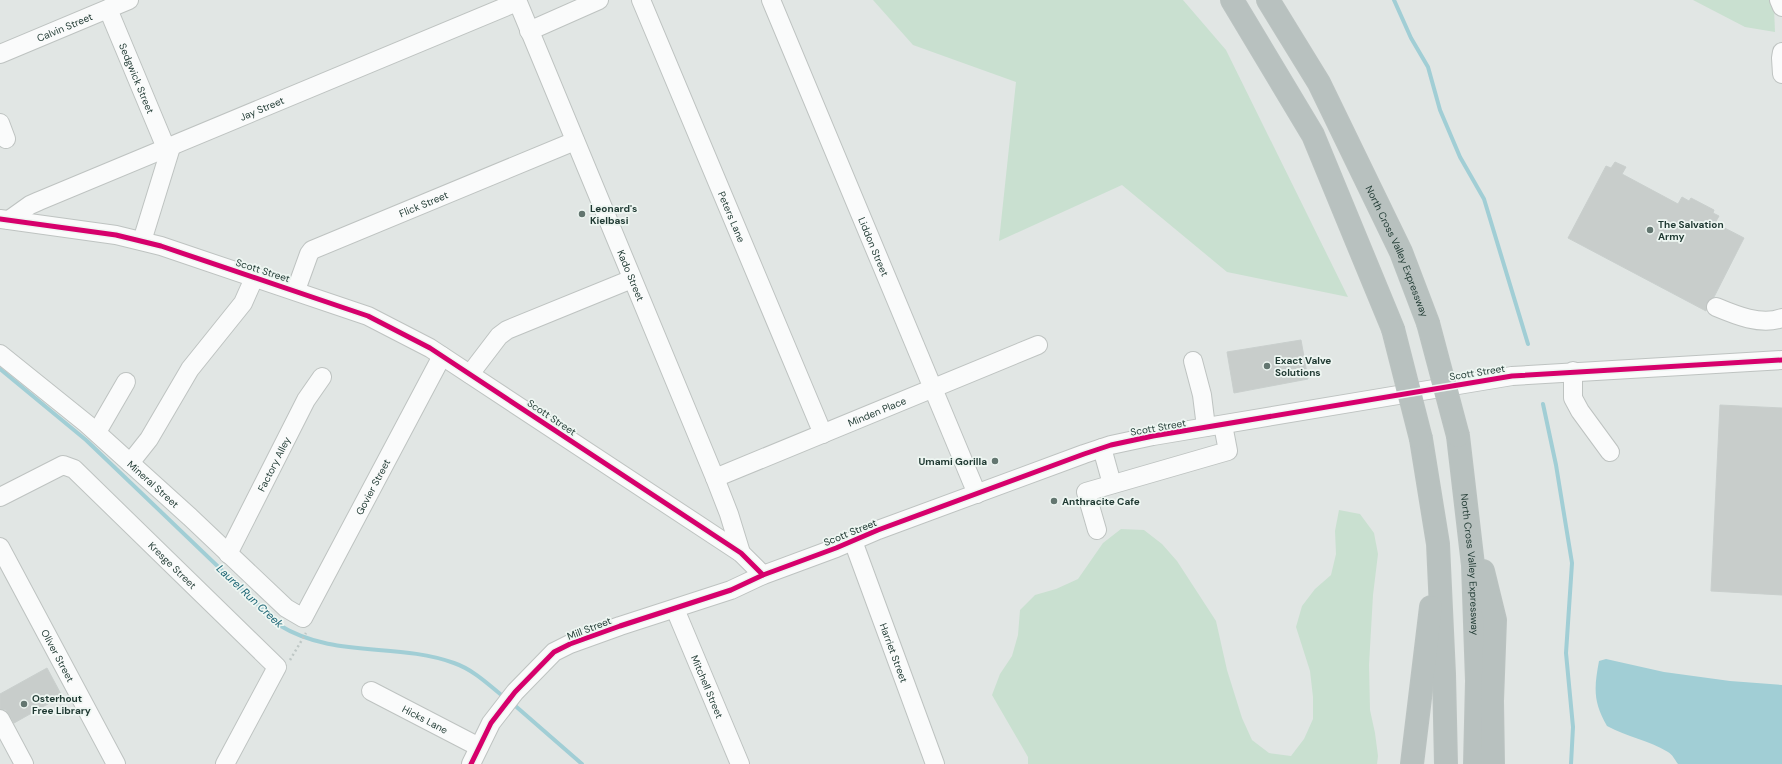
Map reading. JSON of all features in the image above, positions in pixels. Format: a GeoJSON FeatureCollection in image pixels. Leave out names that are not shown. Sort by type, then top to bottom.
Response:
{"type":"FeatureCollection","features":[{"type":"Feature","properties":{"kind":"highway"},"geometry":{"type":"LineString","coordinates":[[1232,0],[1313,135],[1393,329],[1421,439],[1438,544],[1444,674],[1446,764]]}},
{"type":"Feature","properties":{"kind":"highway","name":"North Cross Valley Expressway"},"geometry":{"type":"LineString","coordinates":[[1268,0],[1319,83],[1401,252],[1428,323],[1458,436],[1468,509],[1473,565],[1477,681],[1475,764]]}},
{"type":"Feature","properties":{"kind":"highway"},"geometry":{"type":"LineString","coordinates":[[1468,509],[1495,620],[1492,701],[1493,764]]}},
{"type":"Feature","properties":{"kind":"highway"},"geometry":{"type":"LineString","coordinates":[[1412,764],[1438,544]]}},
{"type":"Feature","properties":{"kind":"street","name":"Calvin Street"},"geometry":{"type":"LineString","coordinates":[[0,54],[129,0]]}},
{"type":"Feature","properties":{"kind":"street"},"geometry":{"type":"LineString","coordinates":[[529,31],[600,0]]}},
{"type":"Feature","properties":{"kind":"street","name":"Peters Lane"},"geometry":{"type":"LineString","coordinates":[[640,0],[823,434]]}},
{"type":"Feature","properties":{"kind":"street","name":"Liddon Street"},"geometry":{"type":"LineString","coordinates":[[771,0],[977,494]]}},
{"type":"Feature","properties":{"kind":"street"},"geometry":{"type":"LineString","coordinates":[[1779,0],[1782,6]]}},
{"type":"Feature","properties":{"kind":"street","name":"Kado Street"},"geometry":{"type":"LineString","coordinates":[[517,1],[715,478],[729,514],[741,553]]}},
{"type":"Feature","properties":{"kind":"street","name":"Jay Street"},"geometry":{"type":"LineString","coordinates":[[5,219],[30,205],[517,1]]}},
{"type":"Feature","properties":{"kind":"street","name":"Sedgwick Street"},"geometry":{"type":"LineString","coordinates":[[108,9],[169,148]]}},
{"type":"Feature","properties":{"kind":"street"},"geometry":{"type":"LineString","coordinates":[[1782,52],[1782,74]]}},
{"type":"Feature","properties":{"kind":"street","name":"Flick Street"},"geometry":{"type":"LineString","coordinates":[[296,290],[309,254],[312,250],[575,141]]}},
{"type":"Feature","properties":{"kind":"street"},"geometry":{"type":"LineString","coordinates":[[142,241],[169,148]]}},
{"type":"Feature","properties":{"kind":"street","name":"Scott Street"},"geometry":{"type":"LineString","coordinates":[[5,219],[80,229],[142,241],[255,276],[368,316],[411,337],[470,374],[741,553],[763,575],[1102,448],[1149,437],[1512,376],[1573,371],[1782,360]]}},
{"type":"Feature","properties":{"kind":"street"},"geometry":{"type":"LineString","coordinates":[[130,463],[149,439],[190,369],[243,303],[255,276]]}},
{"type":"Feature","properties":{"kind":"street"},"geometry":{"type":"LineString","coordinates":[[470,374],[499,336],[507,330],[632,279]]}},
{"type":"Feature","properties":{"kind":"street"},"geometry":{"type":"LineString","coordinates":[[1716,307],[1739,316],[1754,319],[1782,318]]}},
{"type":"Feature","properties":{"kind":"street","name":"Minden Place"},"geometry":{"type":"LineString","coordinates":[[715,478],[1038,346]]}},
{"type":"Feature","properties":{"kind":"street","name":"Mineral Street"},"geometry":{"type":"LineString","coordinates":[[0,354],[97,432],[286,608],[303,618]]}},
{"type":"Feature","properties":{"kind":"street","name":"Govier Street"},"geometry":{"type":"LineString","coordinates":[[303,618],[442,356]]}},
{"type":"Feature","properties":{"kind":"street"},"geometry":{"type":"LineString","coordinates":[[1097,530],[1086,492],[1228,452],[1202,395],[1193,361]]}},
{"type":"Feature","properties":{"kind":"street"},"geometry":{"type":"LineString","coordinates":[[1573,371],[1573,398],[1580,411],[1610,452]]}},
{"type":"Feature","properties":{"kind":"street","name":"Factory Alley"},"geometry":{"type":"LineString","coordinates":[[228,554],[306,400],[322,377]]}},
{"type":"Feature","properties":{"kind":"street"},"geometry":{"type":"LineString","coordinates":[[97,432],[126,382]]}},
{"type":"Feature","properties":{"kind":"street"},"geometry":{"type":"LineString","coordinates":[[1102,448],[1112,484]]}},
{"type":"Feature","properties":{"kind":"street","name":"Kresge Street"},"geometry":{"type":"LineString","coordinates":[[0,497],[63,465],[67,465],[74,469],[277,667]]}},
{"type":"Feature","properties":{"kind":"street","name":"Harriet Street"},"geometry":{"type":"LineString","coordinates":[[853,541],[935,764]]}},
{"type":"Feature","properties":{"kind":"street","name":"Oliver Street"},"geometry":{"type":"LineString","coordinates":[[0,547],[116,764]]}},
{"type":"Feature","properties":{"kind":"street","name":"Mill Street"},"geometry":{"type":"LineString","coordinates":[[471,764],[491,723],[515,692],[554,652],[570,644],[731,590],[763,575]]}},
{"type":"Feature","properties":{"kind":"street","name":"Mitchell Street"},"geometry":{"type":"LineString","coordinates":[[675,609],[740,764]]}},
{"type":"Feature","properties":{"kind":"street"},"geometry":{"type":"LineString","coordinates":[[225,764],[277,667]]}},
{"type":"Feature","properties":{"kind":"street","name":"Hicks Lane"},"geometry":{"type":"LineString","coordinates":[[371,690],[479,747]]}},
{"type":"Feature","properties":{"kind":"street"},"geometry":{"type":"LineString","coordinates":[[0,719],[24,764]]}},
{"type":"Feature","properties":{"kind":"path"},"geometry":{"type":"LineString","coordinates":[[277,667],[292,658],[311,625],[303,618]]}},
{"type":"Feature","properties":{"kind":"green space"},"geometry":{"type":"Polygon","coordinates":[[[873,0],[1183,0],[1226,50],[1348,297],[1227,272],[1122,185],[999,241],[1016,82],[913,45],[873,0]]]}},
{"type":"Feature","properties":{"kind":"green space"},"geometry":{"type":"Polygon","coordinates":[[[1693,0],[1769,0],[1774,8],[1775,32],[1745,27],[1693,0]]]}},
{"type":"Feature","properties":{"kind":"green space"},"geometry":{"type":"Polygon","coordinates":[[[1339,510],[1360,514],[1374,533],[1378,554],[1373,595],[1369,665],[1370,710],[1378,756],[1377,764],[1028,764],[1028,757],[992,695],[1000,674],[1012,656],[1018,635],[1020,610],[1035,595],[1056,589],[1078,579],[1103,543],[1121,529],[1144,530],[1162,544],[1177,561],[1216,621],[1227,670],[1242,718],[1252,740],[1269,753],[1291,756],[1304,739],[1313,719],[1313,697],[1310,671],[1296,627],[1302,606],[1315,589],[1331,575],[1336,554],[1335,531],[1339,510]]]}},
{"type":"Feature","properties":{"kind":"water"},"geometry":{"type":"Polygon","coordinates":[[[1606,659],[1664,672],[1730,681],[1782,685],[1782,764],[1678,764],[1671,754],[1661,748],[1607,726],[1599,710],[1596,695],[1596,679],[1599,661],[1606,659]]]}},
{"type":"Feature","properties":{"kind":"building","name":"The Salvation Army"},"geometry":{"type":"Polygon","coordinates":[[[1615,162],[1626,167],[1622,174],[1678,204],[1682,197],[1689,201],[1691,198],[1714,210],[1713,213],[1719,216],[1715,223],[1744,238],[1714,297],[1707,303],[1706,311],[1568,238],[1606,166],[1611,168],[1615,162]]]}},
{"type":"Feature","properties":{"kind":"building","name":"Exact Valve Solutions"},"geometry":{"type":"Polygon","coordinates":[[[1301,340],[1308,379],[1234,393],[1227,352],[1301,340]]]}},
{"type":"Feature","properties":{"kind":"building"},"geometry":{"type":"Polygon","coordinates":[[[1720,405],[1782,408],[1782,595],[1711,591],[1720,405]]]}},
{"type":"Feature","properties":{"kind":"building","name":"Osterhout Free Library"},"geometry":{"type":"Polygon","coordinates":[[[47,668],[62,696],[14,723],[6,710],[0,709],[0,694],[47,668]]]}},
{"type":"Feature","properties":{"kind":"waterway"},"geometry":{"type":"LineString","coordinates":[[1394,0],[1411,38],[1428,67],[1440,110],[1460,157],[1484,199],[1528,344]]}},
{"type":"Feature","properties":{"kind":"waterway","name":"Laurel Run Creek"},"geometry":{"type":"LineString","coordinates":[[0,369],[86,440],[279,625],[300,636],[321,642],[343,646],[410,653],[454,663],[475,674],[505,698]]}},
{"type":"Feature","properties":{"kind":"waterway"},"geometry":{"type":"LineString","coordinates":[[1543,404],[1556,465],[1572,563],[1566,653],[1573,727],[1571,764]]}},
{"type":"Feature","properties":{"kind":"waterway","name":"Laurel Run Creek"},"geometry":{"type":"LineString","coordinates":[[512,703],[582,764]]}},
{"type":"Feature","properties":{"kind":"cycle path"},"geometry":{"type":"LineString","coordinates":[[0,219],[116,235],[161,246],[368,316],[430,348],[741,553],[763,575]]}},
{"type":"Feature","properties":{"kind":"cycle path"},"geometry":{"type":"LineString","coordinates":[[471,764],[491,723],[515,692],[554,652],[570,644],[731,590],[763,575],[836,548],[878,530],[1111,445],[1153,436],[1512,376],[1782,360]]}},
{"type":"Feature","properties":{"kind":"place","name":"Leonard's Kielbasi"},"geometry":{"type":"Point","coordinates":[582,214]}},
{"type":"Feature","properties":{"kind":"place","name":"The Salvation Army"},"geometry":{"type":"Point","coordinates":[1650,230]}},
{"type":"Feature","properties":{"kind":"place","name":"Exact Valve Solutions"},"geometry":{"type":"Point","coordinates":[1267,366]}},
{"type":"Feature","properties":{"kind":"place","name":"Umami Gorilla"},"geometry":{"type":"Point","coordinates":[995,461]}},
{"type":"Feature","properties":{"kind":"place","name":"Anthracite Cafe"},"geometry":{"type":"Point","coordinates":[1054,501]}},
{"type":"Feature","properties":{"kind":"place","name":"Osterhout Free Library"},"geometry":{"type":"Point","coordinates":[24,704]}}]}
